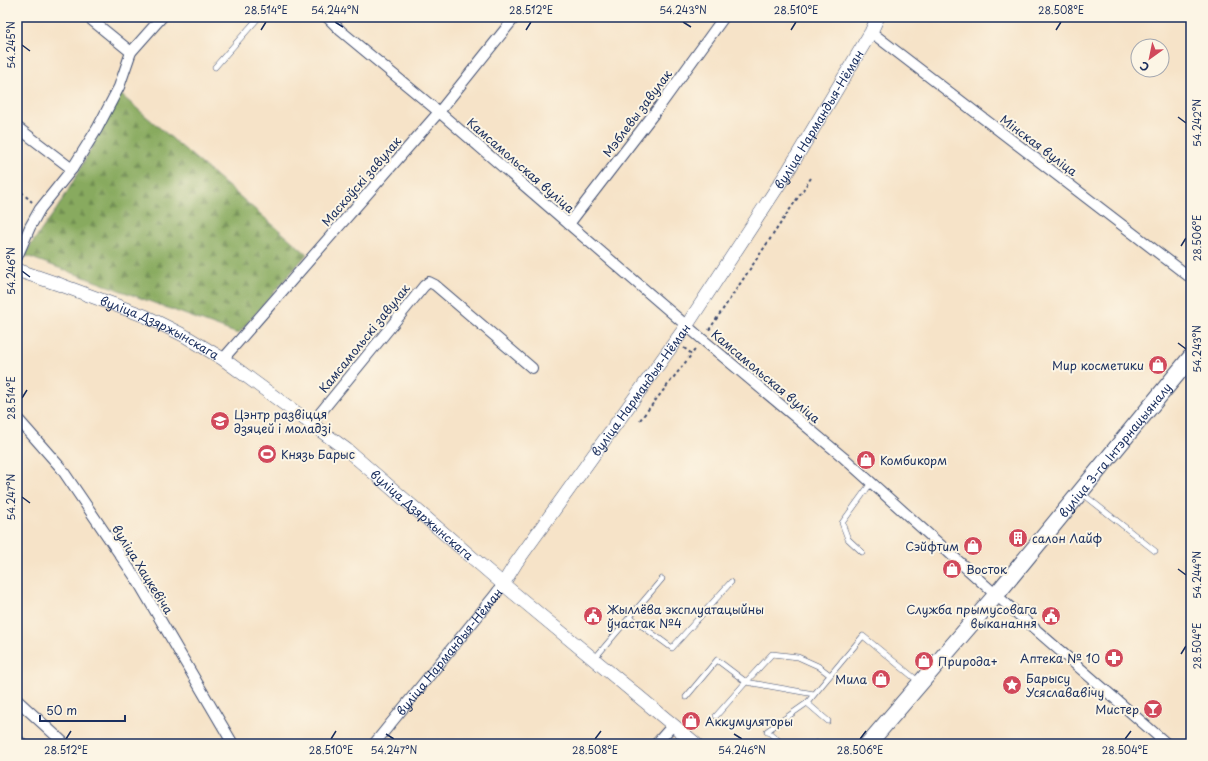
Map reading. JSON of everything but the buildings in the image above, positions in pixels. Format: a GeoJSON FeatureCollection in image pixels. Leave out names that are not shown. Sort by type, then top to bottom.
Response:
{"type":"FeatureCollection","features":[{"type":"Feature","properties":{"kind":"main road","name":"вуліца 3-га Інтэрнацыяналу"},"geometry":{"type":"LineString","coordinates":[[868,744],[996,595],[1191,357]]}},
{"type":"Feature","properties":{"kind":"street"},"geometry":{"type":"LineString","coordinates":[[88,17],[131,52]]}},
{"type":"Feature","properties":{"kind":"street"},"geometry":{"type":"LineString","coordinates":[[17,258],[30,227],[40,209],[72,169],[97,129],[119,87],[131,52],[162,17]]}},
{"type":"Feature","properties":{"kind":"street","name":"Камсамольская вуліца"},"geometry":{"type":"LineString","coordinates":[[327,17],[341,31],[439,112],[844,458],[996,595],[1167,744]]}},
{"type":"Feature","properties":{"kind":"street","name":"Маскоўскі завулак"},"geometry":{"type":"LineString","coordinates":[[223,358],[439,112],[515,17]]}},
{"type":"Feature","properties":{"kind":"street","name":"Мэблевы завулак"},"geometry":{"type":"LineString","coordinates":[[569,224],[659,107],[724,17]]}},
{"type":"Feature","properties":{"kind":"street","name":"вуліца Нармандыя-Нёман"},"geometry":{"type":"LineString","coordinates":[[374,744],[503,584],[516,563],[687,325],[788,171],[871,32],[878,17]]}},
{"type":"Feature","properties":{"kind":"street","name":"Мінская вуліца"},"geometry":{"type":"LineString","coordinates":[[871,32],[1191,278]]}},
{"type":"Feature","properties":{"kind":"street"},"geometry":{"type":"LineString","coordinates":[[17,127],[72,169]]}},
{"type":"Feature","properties":{"kind":"street","name":"вуліца Дзяржынскага"},"geometry":{"type":"LineString","coordinates":[[17,270],[145,316],[185,336],[223,358],[347,450],[503,584],[696,744]]}},
{"type":"Feature","properties":{"kind":"street","name":"Камсамольскі завулак"},"geometry":{"type":"LineString","coordinates":[[312,423],[424,286],[429,282],[435,285],[532,368]]}},
{"type":"Feature","properties":{"kind":"street","name":"вуліца Хацкевіча"},"geometry":{"type":"LineString","coordinates":[[17,418],[61,468],[137,580],[233,744]]}},
{"type":"Feature","properties":{"kind":"street"},"geometry":{"type":"LineString","coordinates":[[17,700],[65,744]]}},
{"type":"Feature","properties":{"kind":"street"},"geometry":{"type":"LineString","coordinates":[[656,744],[673,725]]}},
{"type":"Feature","properties":{"kind":"street"},"geometry":{"type":"LineString","coordinates":[[17,740],[23,744]]}},
{"type":"Feature","properties":{"kind":"lane"},"geometry":{"type":"LineString","coordinates":[[215,67],[259,17]]}},
{"type":"Feature","properties":{"kind":"lane"},"geometry":{"type":"LineString","coordinates":[[862,552],[848,539],[842,523],[871,483]]}},
{"type":"Feature","properties":{"kind":"lane"},"geometry":{"type":"LineString","coordinates":[[1081,492],[1156,551]]}},
{"type":"Feature","properties":{"kind":"lane"},"geometry":{"type":"LineString","coordinates":[[594,659],[662,579]]}},
{"type":"Feature","properties":{"kind":"lane"},"geometry":{"type":"LineString","coordinates":[[630,617],[672,648],[731,582]]}},
{"type":"Feature","properties":{"kind":"lane"},"geometry":{"type":"LineString","coordinates":[[783,744],[767,731],[807,703],[863,636],[921,683]]}},
{"type":"Feature","properties":{"kind":"lane"},"geometry":{"type":"LineString","coordinates":[[716,716],[772,654],[798,657],[818,666],[830,675]]}},
{"type":"Feature","properties":{"kind":"lane"},"geometry":{"type":"LineString","coordinates":[[686,698],[717,660],[746,682],[814,694]]}},
{"type":"Feature","properties":{"kind":"lane"},"geometry":{"type":"LineString","coordinates":[[807,703],[828,721]]}},
{"type":"Feature","properties":{"kind":"path"},"geometry":{"type":"LineString","coordinates":[[709,330],[811,178]]}},
{"type":"Feature","properties":{"kind":"path"},"geometry":{"type":"LineString","coordinates":[[17,188],[40,209]]}},
{"type":"Feature","properties":{"kind":"path"},"geometry":{"type":"LineString","coordinates":[[683,347],[692,354]]}},
{"type":"Feature","properties":{"kind":"path"},"geometry":{"type":"LineString","coordinates":[[640,420],[697,347]]}},
{"type":"Feature","properties":{"kind":"green space"},"geometry":{"type":"Polygon","coordinates":[[[119,93],[307,254],[238,334],[24,255],[65,196],[119,93]]]}},
{"type":"Feature","properties":{"kind":"place","name":"Мир косметики"},"geometry":{"type":"Point","coordinates":[1158,365]}},
{"type":"Feature","properties":{"kind":"place","name":"Цэнтр развіцця дзяцей і моладзі"},"geometry":{"type":"Point","coordinates":[220,421]}},
{"type":"Feature","properties":{"kind":"place","name":"Князь Барыс"},"geometry":{"type":"Point","coordinates":[267,454]}},
{"type":"Feature","properties":{"kind":"place","name":"Комбикорм"},"geometry":{"type":"Point","coordinates":[866,460]}},
{"type":"Feature","properties":{"kind":"place","name":"салон Лайф"},"geometry":{"type":"Point","coordinates":[1018,538]}},
{"type":"Feature","properties":{"kind":"place","name":"Сэйфтим"},"geometry":{"type":"Point","coordinates":[973,546]}},
{"type":"Feature","properties":{"kind":"place","name":"Восток"},"geometry":{"type":"Point","coordinates":[952,569]}},
{"type":"Feature","properties":{"kind":"place","name":"Жыллёва эксплуатацыйны ўчастак №4"},"geometry":{"type":"Point","coordinates":[593,616]}},
{"type":"Feature","properties":{"kind":"place","name":"Служба прымусовага выканання"},"geometry":{"type":"Point","coordinates":[1051,616]}},
{"type":"Feature","properties":{"kind":"place","name":"Аптека № 10"},"geometry":{"type":"Point","coordinates":[1114,658]}},
{"type":"Feature","properties":{"kind":"place","name":"Природа+"},"geometry":{"type":"Point","coordinates":[924,661]}},
{"type":"Feature","properties":{"kind":"place","name":"Мила"},"geometry":{"type":"Point","coordinates":[881,679]}},
{"type":"Feature","properties":{"kind":"place","name":"Барысу Усяслававічу"},"geometry":{"type":"Point","coordinates":[1012,685]}},
{"type":"Feature","properties":{"kind":"place","name":"Мистер"},"geometry":{"type":"Point","coordinates":[1153,709]}},
{"type":"Feature","properties":{"kind":"place","name":"Аккумуляторы"},"geometry":{"type":"Point","coordinates":[691,721]}}]}
